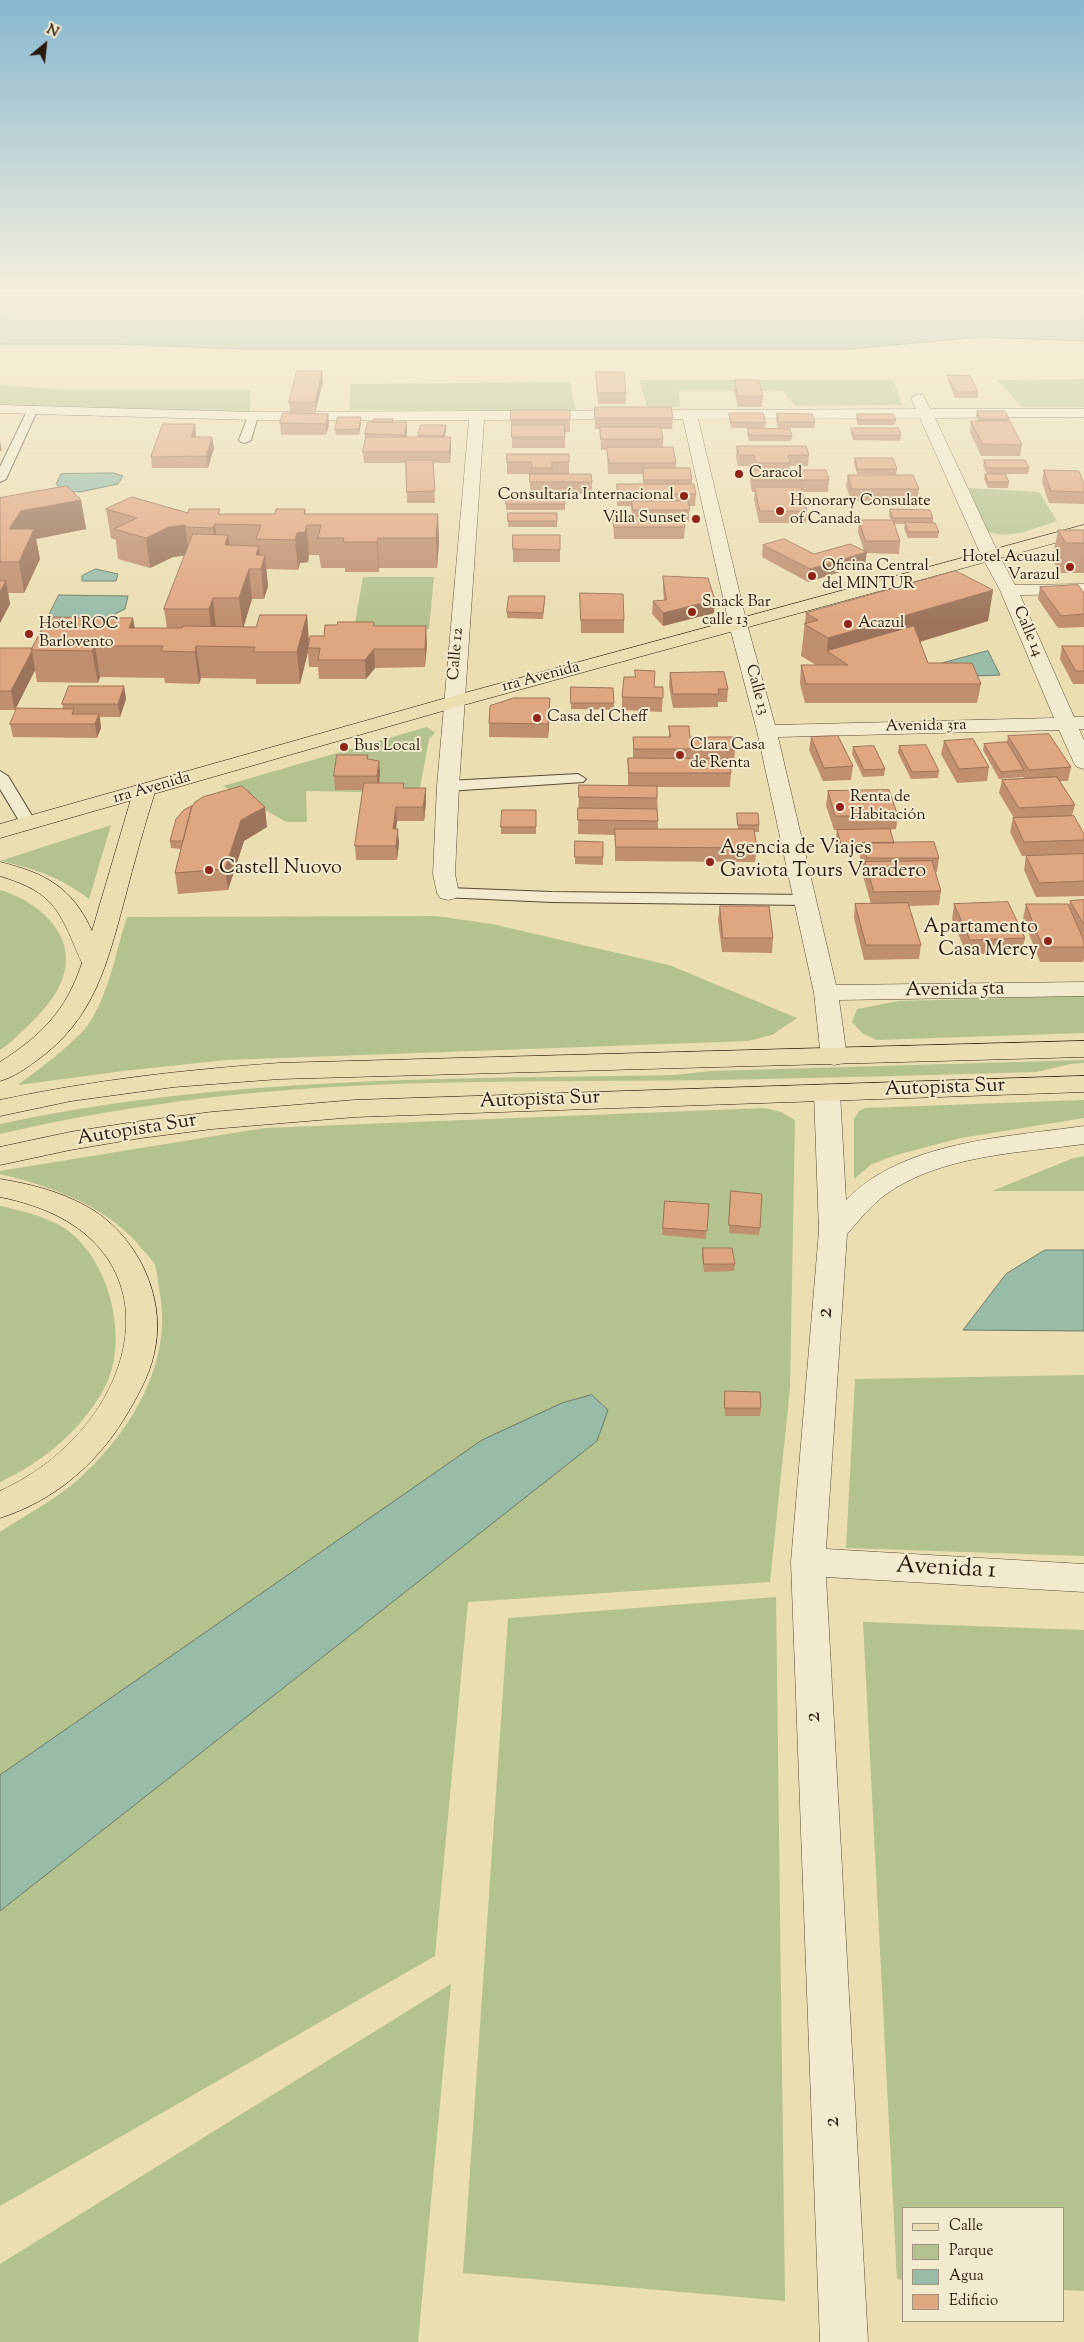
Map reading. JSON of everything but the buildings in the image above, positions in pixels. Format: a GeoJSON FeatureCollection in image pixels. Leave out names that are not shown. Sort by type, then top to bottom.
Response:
{"type":"FeatureCollection","features":[{"type":"Feature","properties":{"kind":"main road","name":"1ra Avenida"},"geometry":{"type":"LineString","coordinates":[[0,831],[144,792],[453,702],[990,554],[1084,530]]}},
{"type":"Feature","properties":{"kind":"main road"},"geometry":{"type":"LineString","coordinates":[[0,1073],[30,1053],[62,1024],[83,994],[144,792]]}},
{"type":"Feature","properties":{"kind":"main road"},"geometry":{"type":"LineString","coordinates":[[0,869],[44,884],[63,900],[74,916],[94,962]]}},
{"type":"Feature","properties":{"kind":"main road","name":"Autopista Sur"},"geometry":{"type":"LineString","coordinates":[[0,1108],[71,1093],[174,1079],[279,1071],[1084,1049]]}},
{"type":"Feature","properties":{"kind":"main road","name":"Autopista Sur"},"geometry":{"type":"LineString","coordinates":[[0,1156],[101,1135],[166,1125],[282,1113],[477,1103],[1084,1084]]}},
{"type":"Feature","properties":{"kind":"main road"},"geometry":{"type":"LineString","coordinates":[[0,1188],[35,1196],[84,1216],[108,1237],[125,1257],[138,1288],[142,1309],[139,1352],[128,1383],[114,1410],[63,1469],[39,1487],[0,1505]]}},
{"type":"Feature","properties":{"kind":"street","name":"Calle 14"},"geometry":{"type":"LineString","coordinates":[[920,402],[990,554],[1075,724],[1084,763]]}},
{"type":"Feature","properties":{"kind":"street"},"geometry":{"type":"LineString","coordinates":[[0,409],[253,416],[924,412],[1084,413]]}},
{"type":"Feature","properties":{"kind":"street","name":"Calle 13"},"geometry":{"type":"LineString","coordinates":[[689,413],[738,624],[767,731],[826,993],[834,1057]]}},
{"type":"Feature","properties":{"kind":"street","name":"Calle 12"},"geometry":{"type":"LineString","coordinates":[[448,893],[444,874],[453,702],[477,416]]}},
{"type":"Feature","properties":{"kind":"street"},"geometry":{"type":"LineString","coordinates":[[1009,590],[1084,589]]}},
{"type":"Feature","properties":{"kind":"street","name":"Avenida 3ra"},"geometry":{"type":"LineString","coordinates":[[767,731],[1075,724]]}},
{"type":"Feature","properties":{"kind":"street","name":"Avenida 5ta"},"geometry":{"type":"LineString","coordinates":[[826,993],[1084,989]]}},
{"type":"Feature","properties":{"kind":"street","name":"2"},"geometry":{"type":"LineString","coordinates":[[827,1093],[833,1231],[808,1562],[844,2342]]}},
{"type":"Feature","properties":{"kind":"street"},"geometry":{"type":"LineString","coordinates":[[833,1231],[876,1188],[924,1163],[996,1148],[1084,1135]]}},
{"type":"Feature","properties":{"kind":"street","name":"Avenida 1"},"geometry":{"type":"LineString","coordinates":[[808,1562],[1084,1578]]}},
{"type":"Feature","properties":{"kind":"lane"},"geometry":{"type":"LineString","coordinates":[[0,479],[32,410]]}},
{"type":"Feature","properties":{"kind":"lane"},"geometry":{"type":"LineString","coordinates":[[245,440],[253,416]]}},
{"type":"Feature","properties":{"kind":"lane"},"geometry":{"type":"LineString","coordinates":[[0,776],[29,824]]}},
{"type":"Feature","properties":{"kind":"lane"},"geometry":{"type":"LineString","coordinates":[[448,786],[578,779]]}},
{"type":"Feature","properties":{"kind":"lane"},"geometry":{"type":"LineString","coordinates":[[448,893],[552,897],[805,900]]}},
{"type":"Feature","properties":{"kind":"green space"},"geometry":{"type":"Polygon","coordinates":[[[0,402],[250,402],[250,413],[0,406],[0,402]]]}},
{"type":"Feature","properties":{"kind":"green space"},"geometry":{"type":"Polygon","coordinates":[[[350,402],[574,402],[576,411],[350,410],[350,402]]]}},
{"type":"Feature","properties":{"kind":"green space"},"geometry":{"type":"Polygon","coordinates":[[[646,402],[680,402],[680,407],[647,407],[646,402]]]}},
{"type":"Feature","properties":{"kind":"green space"},"geometry":{"type":"Polygon","coordinates":[[[792,402],[901,402],[902,405],[795,406],[792,402]]]}},
{"type":"Feature","properties":{"kind":"green space"},"geometry":{"type":"Polygon","coordinates":[[[1018,402],[1084,402],[1084,407],[1022,407],[1018,402]]]}},
{"type":"Feature","properties":{"kind":"green space"},"geometry":{"type":"Polygon","coordinates":[[[969,488],[1039,492],[1057,521],[1012,534],[994,533],[984,530],[969,488]]]}},
{"type":"Feature","properties":{"kind":"green space"},"geometry":{"type":"Polygon","coordinates":[[[363,577],[434,577],[429,629],[354,629],[363,577]]]}},
{"type":"Feature","properties":{"kind":"green space"},"geometry":{"type":"Polygon","coordinates":[[[427,727],[435,733],[429,739],[419,793],[306,791],[307,822],[286,822],[223,786],[427,727]]]}},
{"type":"Feature","properties":{"kind":"green space"},"geometry":{"type":"Polygon","coordinates":[[[111,825],[89,899],[68,885],[47,875],[0,861],[111,825]]]}},
{"type":"Feature","properties":{"kind":"green space"},"geometry":{"type":"Polygon","coordinates":[[[0,890],[31,904],[44,914],[55,926],[62,940],[66,955],[65,971],[52,999],[29,1025],[0,1050],[0,890]]]}},
{"type":"Feature","properties":{"kind":"green space"},"geometry":{"type":"Polygon","coordinates":[[[436,916],[492,924],[669,965],[797,1018],[772,1035],[748,1041],[226,1060],[18,1085],[68,1045],[83,1031],[91,1020],[105,992],[127,917],[436,916]]]}},
{"type":"Feature","properties":{"kind":"green space"},"geometry":{"type":"Polygon","coordinates":[[[1084,996],[1084,1033],[876,1040],[862,1033],[852,1022],[857,1009],[899,1001],[1084,996]]]}},
{"type":"Feature","properties":{"kind":"green space"},"geometry":{"type":"Polygon","coordinates":[[[1084,1060],[1084,1063],[1070,1064],[1036,1072],[717,1080],[342,1086],[216,1097],[144,1106],[0,1134],[0,1124],[83,1108],[251,1088],[420,1080],[674,1075],[711,1071],[1084,1060]]]}},
{"type":"Feature","properties":{"kind":"green space"},"geometry":{"type":"Polygon","coordinates":[[[1084,1100],[1084,1118],[961,1138],[896,1155],[872,1164],[854,1179],[854,1119],[859,1111],[865,1108],[1084,1100]]]}},
{"type":"Feature","properties":{"kind":"green space"},"geometry":{"type":"Polygon","coordinates":[[[765,1108],[781,1112],[795,1120],[790,1388],[770,1582],[468,1602],[435,1956],[0,2206],[0,1911],[597,1441],[608,1410],[592,1395],[562,1403],[0,1775],[0,1532],[65,1491],[112,1444],[129,1421],[143,1397],[153,1371],[160,1344],[162,1317],[154,1263],[125,1231],[109,1218],[76,1199],[39,1185],[0,1174],[0,1171],[264,1128],[765,1108]]]}},
{"type":"Feature","properties":{"kind":"green space"},"geometry":{"type":"Polygon","coordinates":[[[1084,1156],[1084,1191],[992,1191],[1071,1159],[1084,1156]]]}},
{"type":"Feature","properties":{"kind":"green space"},"geometry":{"type":"Polygon","coordinates":[[[0,1206],[47,1219],[61,1226],[77,1239],[91,1256],[102,1275],[110,1297],[115,1320],[116,1342],[113,1364],[107,1383],[87,1414],[62,1442],[32,1464],[0,1482],[0,1206]]]}},
{"type":"Feature","properties":{"kind":"green space"},"geometry":{"type":"Polygon","coordinates":[[[1084,1375],[1084,1556],[846,1548],[855,1379],[1084,1375]]]}},
{"type":"Feature","properties":{"kind":"green space"},"geometry":{"type":"Polygon","coordinates":[[[776,1597],[785,2301],[463,2273],[508,1618],[776,1597]]]}},
{"type":"Feature","properties":{"kind":"green space"},"geometry":{"type":"Polygon","coordinates":[[[863,1622],[1084,1630],[1084,2291],[1064,2290],[1064,2207],[902,2207],[902,2280],[897,2279],[863,1622]]]}},
{"type":"Feature","properties":{"kind":"green space"},"geometry":{"type":"Polygon","coordinates":[[[451,1984],[418,2342],[0,2342],[0,2264],[451,1984]]]}},
{"type":"Feature","properties":{"kind":"water"},"geometry":{"type":"Polygon","coordinates":[[[114,473],[123,476],[118,484],[80,492],[64,491],[56,484],[61,474],[114,473]]]}},
{"type":"Feature","properties":{"kind":"water"},"geometry":{"type":"Polygon","coordinates":[[[96,569],[118,574],[116,581],[82,581],[82,576],[96,569]]]}},
{"type":"Feature","properties":{"kind":"water"},"geometry":{"type":"Polygon","coordinates":[[[59,595],[128,596],[125,609],[101,621],[46,621],[59,595]]]}},
{"type":"Feature","properties":{"kind":"water"},"geometry":{"type":"Polygon","coordinates":[[[988,651],[1000,675],[940,677],[932,666],[988,651]]]}},
{"type":"Feature","properties":{"kind":"water"},"geometry":{"type":"Polygon","coordinates":[[[1045,1250],[1084,1250],[1084,1331],[963,1330],[1006,1274],[1045,1250]]]}},
{"type":"Feature","properties":{"kind":"water"},"geometry":{"type":"Polygon","coordinates":[[[592,1395],[608,1410],[597,1441],[0,1911],[0,1775],[482,1440],[562,1403],[592,1395]]]}},
{"type":"Feature","properties":{"kind":"place","name":"Caracol"},"geometry":{"type":"Point","coordinates":[739,474]}},
{"type":"Feature","properties":{"kind":"place","name":"Consultaría Internacional"},"geometry":{"type":"Point","coordinates":[684,496]}},
{"type":"Feature","properties":{"kind":"place","name":"Honorary Consulate of Canada"},"geometry":{"type":"Point","coordinates":[780,511]}},
{"type":"Feature","properties":{"kind":"place","name":"Villa Sunset"},"geometry":{"type":"Point","coordinates":[696,519]}},
{"type":"Feature","properties":{"kind":"place","name":"Hotel Acuazul Varazul"},"geometry":{"type":"Point","coordinates":[1070,567]}},
{"type":"Feature","properties":{"kind":"place","name":"Oficina Central del MINTUR"},"geometry":{"type":"Point","coordinates":[812,576]}},
{"type":"Feature","properties":{"kind":"place","name":"Snack Bar calle 13"},"geometry":{"type":"Point","coordinates":[692,612]}},
{"type":"Feature","properties":{"kind":"place","name":"Acazul"},"geometry":{"type":"Point","coordinates":[848,624]}},
{"type":"Feature","properties":{"kind":"place","name":"Hotel ROC Barlovento"},"geometry":{"type":"Point","coordinates":[29,634]}},
{"type":"Feature","properties":{"kind":"place","name":"Casa del Cheff"},"geometry":{"type":"Point","coordinates":[537,718]}},
{"type":"Feature","properties":{"kind":"place","name":"Bus Local"},"geometry":{"type":"Point","coordinates":[344,747]}},
{"type":"Feature","properties":{"kind":"place","name":"Clara Casa de Renta"},"geometry":{"type":"Point","coordinates":[680,755]}},
{"type":"Feature","properties":{"kind":"place","name":"Renta de Habitación"},"geometry":{"type":"Point","coordinates":[840,807]}},
{"type":"Feature","properties":{"kind":"place","name":"Agencia de Viajes Gaviota Tours Varadero"},"geometry":{"type":"Point","coordinates":[710,862]}},
{"type":"Feature","properties":{"kind":"place","name":"Castell Nuovo"},"geometry":{"type":"Point","coordinates":[209,870]}},
{"type":"Feature","properties":{"kind":"place","name":"Apartamento Casa Mercy"},"geometry":{"type":"Point","coordinates":[1048,941]}}]}
